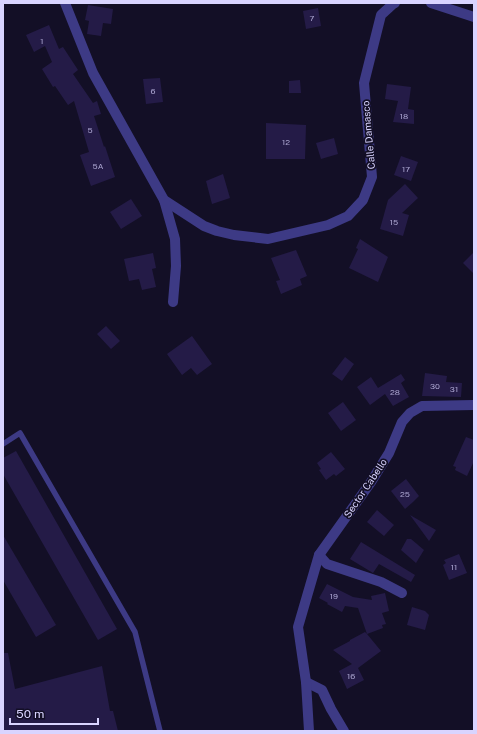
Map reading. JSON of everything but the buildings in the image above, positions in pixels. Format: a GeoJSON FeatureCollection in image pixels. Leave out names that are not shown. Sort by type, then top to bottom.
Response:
{"type":"FeatureCollection","features":[{"type":"Feature","properties":{"kind":"street","name":"Calle Damasco"},"geometry":{"type":"LineString","coordinates":[[65,3],[93,73],[164,200],[175,239],[176,266],[173,302]]}},
{"type":"Feature","properties":{"kind":"street","name":"Calle Damasco"},"geometry":{"type":"LineString","coordinates":[[164,200],[204,226],[217,231],[234,235],[268,239],[328,225],[348,216],[363,200],[372,177],[364,83],[381,15],[396,3]]}},
{"type":"Feature","properties":{"kind":"street"},"geometry":{"type":"LineString","coordinates":[[431,3],[444,5],[474,17]]}},
{"type":"Feature","properties":{"kind":"street","name":"Sector Cabello"},"geometry":{"type":"LineString","coordinates":[[309,731],[306,682],[298,627],[319,555],[371,482],[389,453],[402,422],[410,413],[422,406],[474,404]]}},
{"type":"Feature","properties":{"kind":"street"},"geometry":{"type":"LineString","coordinates":[[319,555],[327,564],[381,582],[402,593]]}},
{"type":"Feature","properties":{"kind":"street"},"geometry":{"type":"LineString","coordinates":[[306,682],[322,690],[344,731]]}},
{"type":"Feature","properties":{"kind":"lane"},"geometry":{"type":"LineString","coordinates":[[3,444],[20,433],[134,632],[160,731]]}}]}
